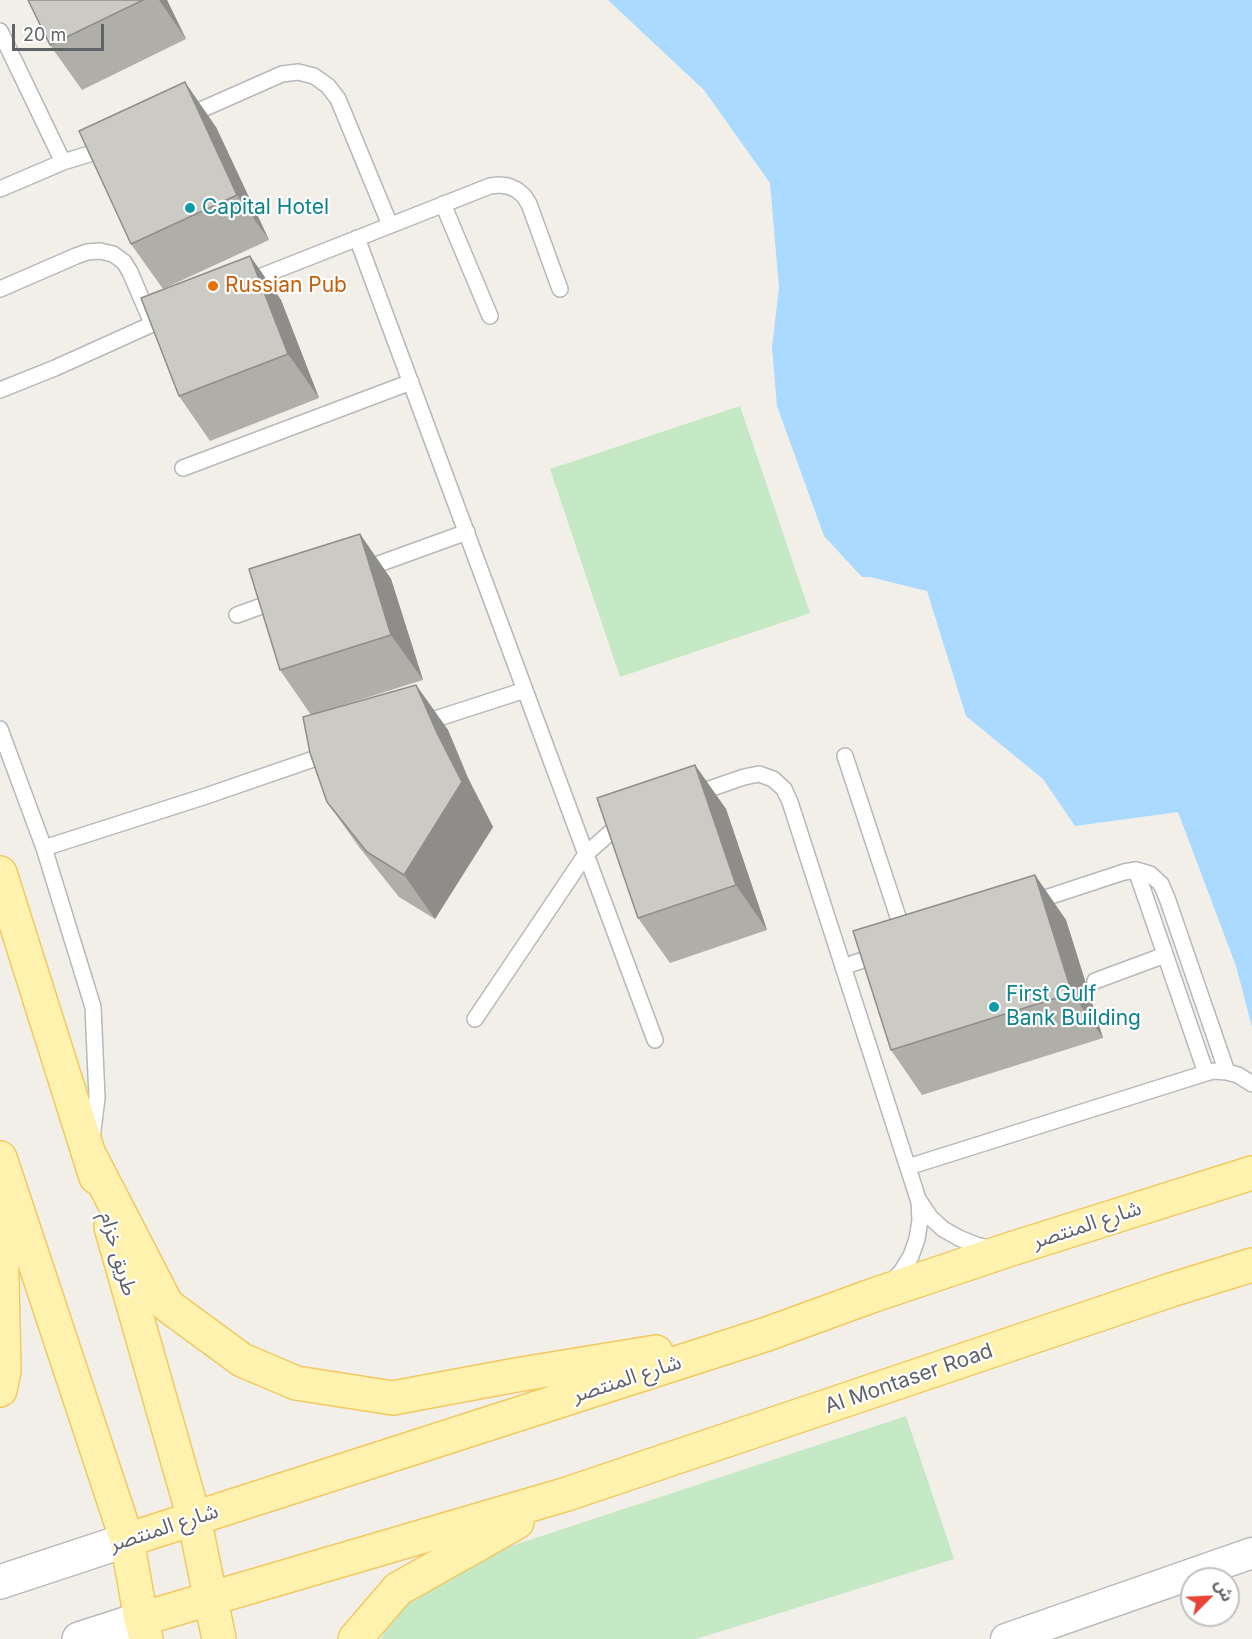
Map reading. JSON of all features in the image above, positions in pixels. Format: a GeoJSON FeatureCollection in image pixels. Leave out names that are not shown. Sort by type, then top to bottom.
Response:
{"type":"FeatureCollection","features":[{"type":"Feature","properties":{"kind":"main road","name":"طريق خزام"},"geometry":{"type":"LineString","coordinates":[[0,873],[90,1156],[194,1518],[219,1639]]}},
{"type":"Feature","properties":{"kind":"main road"},"geometry":{"type":"LineString","coordinates":[[90,1156],[167,1305],[242,1360],[296,1383],[393,1398],[516,1375],[767,1334]]}},
{"type":"Feature","properties":{"kind":"main road"},"geometry":{"type":"LineString","coordinates":[[0,1158],[127,1540],[143,1629],[210,1598],[567,1494]]}},
{"type":"Feature","properties":{"kind":"main road"},"geometry":{"type":"LineString","coordinates":[[0,1167],[4,1371],[0,1390]]}},
{"type":"Feature","properties":{"kind":"main road","name":"شارع المنتصر"},"geometry":{"type":"LineString","coordinates":[[127,1540],[767,1334],[1011,1249],[1252,1173]]}},
{"type":"Feature","properties":{"kind":"main road","name":"Al Montaser Road"},"geometry":{"type":"LineString","coordinates":[[567,1494],[1171,1290],[1252,1265]]}},
{"type":"Feature","properties":{"kind":"main road"},"geometry":{"type":"LineString","coordinates":[[355,1639],[398,1589],[567,1494]]}},
{"type":"Feature","properties":{"kind":"street","name":"شارع المنتصر"},"geometry":{"type":"LineString","coordinates":[[0,1581],[127,1540]]}},
{"type":"Feature","properties":{"kind":"street"},"geometry":{"type":"LineString","coordinates":[[1014,1638],[1252,1553]]}},
{"type":"Feature","properties":{"kind":"street"},"geometry":{"type":"LineString","coordinates":[[79,1639],[143,1629]]}},
{"type":"Feature","properties":{"kind":"lane"},"geometry":{"type":"LineString","coordinates":[[0,31],[63,162]]}},
{"type":"Feature","properties":{"kind":"lane"},"geometry":{"type":"LineString","coordinates":[[171,124],[282,74],[298,72],[314,76],[328,86],[338,99],[390,225]]}},
{"type":"Feature","properties":{"kind":"lane"},"geometry":{"type":"LineString","coordinates":[[0,189],[63,162],[118,146]]}},
{"type":"Feature","properties":{"kind":"lane"},"geometry":{"type":"LineString","coordinates":[[233,287],[443,204],[490,186],[499,185],[517,190],[529,204],[560,289]]}},
{"type":"Feature","properties":{"kind":"lane"},"geometry":{"type":"LineString","coordinates":[[443,204],[490,316]]}},
{"type":"Feature","properties":{"kind":"lane"},"geometry":{"type":"LineString","coordinates":[[357,238],[655,1040]]}},
{"type":"Feature","properties":{"kind":"lane"},"geometry":{"type":"LineString","coordinates":[[0,290],[75,256],[100,251],[113,254],[124,262],[152,325]]}},
{"type":"Feature","properties":{"kind":"lane"},"geometry":{"type":"LineString","coordinates":[[0,390],[55,368],[183,310]]}},
{"type":"Feature","properties":{"kind":"lane"},"geometry":{"type":"LineString","coordinates":[[183,468],[411,382]]}},
{"type":"Feature","properties":{"kind":"lane"},"geometry":{"type":"LineString","coordinates":[[346,576],[467,532]]}},
{"type":"Feature","properties":{"kind":"lane"},"geometry":{"type":"LineString","coordinates":[[237,615],[291,595]]}},
{"type":"Feature","properties":{"kind":"lane"},"geometry":{"type":"LineString","coordinates":[[403,729],[525,690]]}},
{"type":"Feature","properties":{"kind":"lane"},"geometry":{"type":"LineString","coordinates":[[0,729],[44,848],[93,1007],[97,1098],[90,1156]]}},
{"type":"Feature","properties":{"kind":"lane"},"geometry":{"type":"LineString","coordinates":[[44,848],[206,796],[347,747]]}},
{"type":"Feature","properties":{"kind":"lane"},"geometry":{"type":"LineString","coordinates":[[843,967],[913,943],[845,756]]}},
{"type":"Feature","properties":{"kind":"lane"},"geometry":{"type":"LineString","coordinates":[[680,799],[759,774],[773,779],[784,789],[790,802],[919,1202],[920,1220],[911,1256],[901,1272],[874,1295]]}},
{"type":"Feature","properties":{"kind":"lane"},"geometry":{"type":"LineString","coordinates":[[475,1019],[586,854],[612,831],[639,815]]}},
{"type":"Feature","properties":{"kind":"lane"},"geometry":{"type":"LineString","coordinates":[[1136,870],[1206,1073]]}},
{"type":"Feature","properties":{"kind":"lane"},"geometry":{"type":"LineString","coordinates":[[1015,908],[1112,875],[1136,870],[1150,874],[1161,884],[1167,898],[1227,1072]]}},
{"type":"Feature","properties":{"kind":"lane"},"geometry":{"type":"LineString","coordinates":[[1095,981],[1165,955]]}},
{"type":"Feature","properties":{"kind":"lane"},"geometry":{"type":"LineString","coordinates":[[908,1167],[1214,1071],[1238,1075],[1252,1084]]}},
{"type":"Feature","properties":{"kind":"lane"},"geometry":{"type":"LineString","coordinates":[[919,1202],[943,1229],[959,1238],[993,1249],[1011,1249]]}},
{"type":"Feature","properties":{"kind":"green space"},"geometry":{"type":"Polygon","coordinates":[[[740,406],[810,613],[620,677],[550,469],[740,406]]]}},
{"type":"Feature","properties":{"kind":"green space"},"geometry":{"type":"Polygon","coordinates":[[[906,1416],[954,1559],[696,1639],[381,1639],[401,1603],[463,1562],[906,1416]]]}},
{"type":"Feature","properties":{"kind":"water"},"geometry":{"type":"Polygon","coordinates":[[[608,0],[1252,0],[1252,1027],[1236,966],[1178,812],[1075,826],[1043,779],[966,716],[927,591],[862,577],[824,536],[777,406],[772,347],[779,288],[770,183],[704,90],[608,0]]]}},
{"type":"Feature","properties":{"kind":"building"},"geometry":{"type":"Polygon","coordinates":[[[28,0],[143,0],[50,45],[28,0]]]}},
{"type":"Feature","properties":{"kind":"building"},"geometry":{"type":"Polygon","coordinates":[[[185,82],[237,195],[131,244],[79,131],[185,82]]]}},
{"type":"Feature","properties":{"kind":"building"},"geometry":{"type":"Polygon","coordinates":[[[250,256],[288,354],[179,396],[141,298],[250,256]]]}},
{"type":"Feature","properties":{"kind":"building"},"geometry":{"type":"Polygon","coordinates":[[[360,534],[391,635],[280,670],[249,569],[360,534]]]}},
{"type":"Feature","properties":{"kind":"building"},"geometry":{"type":"Polygon","coordinates":[[[416,685],[462,782],[404,875],[367,852],[327,802],[310,753],[303,717],[416,685]]]}},
{"type":"Feature","properties":{"kind":"building"},"geometry":{"type":"Polygon","coordinates":[[[695,765],[736,885],[638,918],[597,798],[695,765]]]}},
{"type":"Feature","properties":{"kind":"building"},"geometry":{"type":"Polygon","coordinates":[[[1035,875],[1072,993],[891,1050],[853,931],[1035,875]]]}},
{"type":"Feature","properties":{"kind":"place","name":"Capital Hotel"},"geometry":{"type":"Point","coordinates":[190,208]}},
{"type":"Feature","properties":{"kind":"place","name":"Russian Pub"},"geometry":{"type":"Point","coordinates":[213,286]}},
{"type":"Feature","properties":{"kind":"place","name":"First Gulf Bank Building"},"geometry":{"type":"Point","coordinates":[994,1007]}}]}
